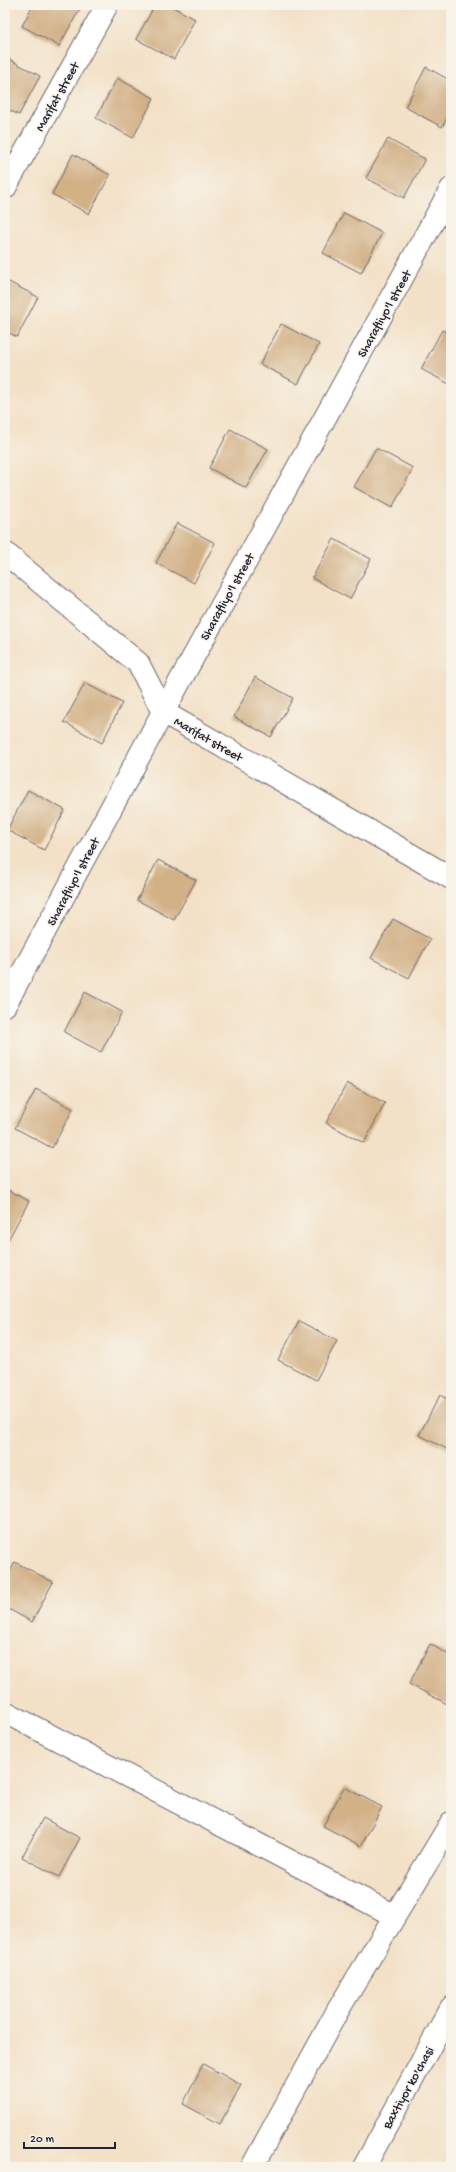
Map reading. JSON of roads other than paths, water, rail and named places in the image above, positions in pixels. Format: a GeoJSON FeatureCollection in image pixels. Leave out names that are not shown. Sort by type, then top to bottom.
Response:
{"type":"FeatureCollection","features":[{"type":"Feature","properties":{"kind":"street","name":"Marifat street"},"geometry":{"type":"LineString","coordinates":[[5,188],[107,5]]}},
{"type":"Feature","properties":{"kind":"street","name":"Sharafliyo'l street"},"geometry":{"type":"LineString","coordinates":[[5,1005],[163,712],[451,189]]}},
{"type":"Feature","properties":{"kind":"street","name":"Marifat street"},"geometry":{"type":"LineString","coordinates":[[5,553],[138,663],[163,712],[451,878]]}},
{"type":"Feature","properties":{"kind":"street"},"geometry":{"type":"LineString","coordinates":[[5,1712],[395,1916]]}},
{"type":"Feature","properties":{"kind":"street"},"geometry":{"type":"LineString","coordinates":[[252,2167],[338,2010],[451,1822]]}},
{"type":"Feature","properties":{"kind":"street","name":"Baxtiyor ko'chasi"},"geometry":{"type":"LineString","coordinates":[[364,2167],[449,2016]]}}]}
